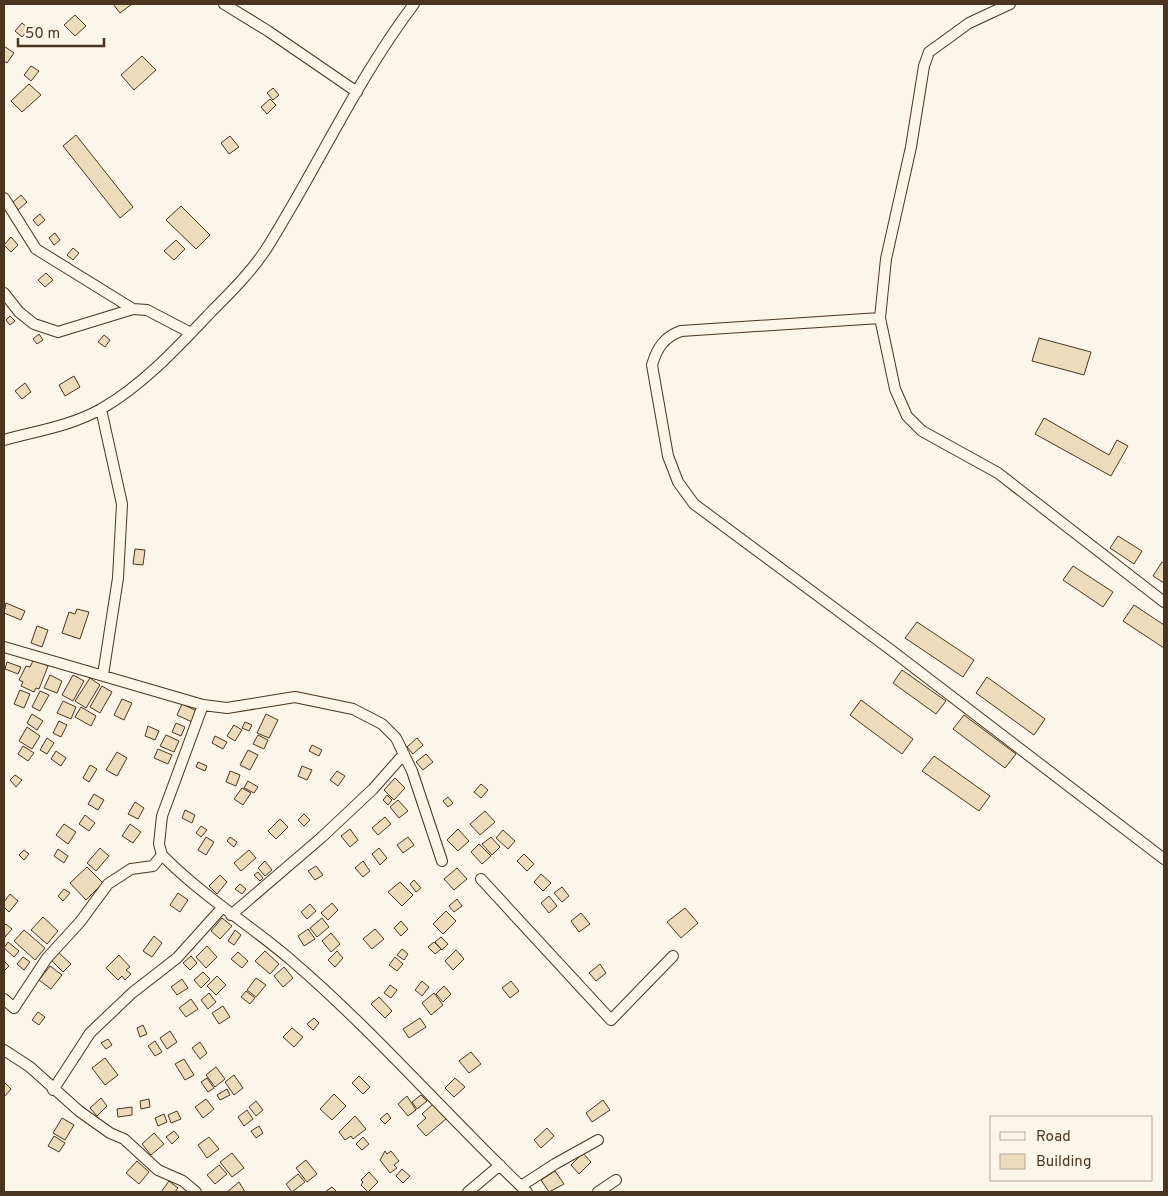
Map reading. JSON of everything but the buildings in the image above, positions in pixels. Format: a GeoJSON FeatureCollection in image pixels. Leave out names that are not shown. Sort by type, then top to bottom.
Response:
{"type":"FeatureCollection","features":[{"type":"Feature","properties":{"kind":"street"},"geometry":{"type":"LineString","coordinates":[[224,4],[268,31],[357,92]]}},
{"type":"Feature","properties":{"kind":"street"},"geometry":{"type":"LineString","coordinates":[[4,440],[76,420],[101,409],[127,391],[168,357],[232,291],[269,245],[390,36],[414,4]]}},
{"type":"Feature","properties":{"kind":"street"},"geometry":{"type":"LineString","coordinates":[[1010,4],[969,23],[947,38],[929,52],[924,66],[911,147],[886,258],[880,318],[894,389],[907,416],[922,431],[998,473],[1164,602]]}},
{"type":"Feature","properties":{"kind":"street"},"geometry":{"type":"LineString","coordinates":[[4,198],[36,250],[133,309]]}},
{"type":"Feature","properties":{"kind":"street"},"geometry":{"type":"LineString","coordinates":[[4,293],[19,312],[34,324],[58,332],[133,309],[147,310],[191,333]]}},
{"type":"Feature","properties":{"kind":"street"},"geometry":{"type":"LineString","coordinates":[[880,318],[681,331],[668,336],[656,351],[652,365],[668,456],[678,482],[694,504],[891,650],[1164,859]]}},
{"type":"Feature","properties":{"kind":"street"},"geometry":{"type":"LineString","coordinates":[[101,409],[122,504],[118,578],[103,675]]}},
{"type":"Feature","properties":{"kind":"street"},"geometry":{"type":"LineString","coordinates":[[4,647],[203,705],[227,708],[296,697],[353,709],[382,724],[396,738],[412,770],[442,861]]}},
{"type":"Feature","properties":{"kind":"street"},"geometry":{"type":"LineString","coordinates":[[203,705],[162,816],[159,844],[162,855],[222,908],[298,967],[403,1065],[524,1189],[555,1164],[598,1140]]}},
{"type":"Feature","properties":{"kind":"street"},"geometry":{"type":"LineString","coordinates":[[231,915],[322,838],[373,789],[404,754]]}},
{"type":"Feature","properties":{"kind":"street"},"geometry":{"type":"LineString","coordinates":[[4,999],[14,1008],[47,958],[80,922],[108,884],[130,869],[153,866],[162,855]]}},
{"type":"Feature","properties":{"kind":"street"},"geometry":{"type":"LineString","coordinates":[[481,879],[611,1020],[673,956]]}},
{"type":"Feature","properties":{"kind":"street"},"geometry":{"type":"LineString","coordinates":[[53,1090],[90,1033],[120,1004],[176,958],[222,908]]}},
{"type":"Feature","properties":{"kind":"street"},"geometry":{"type":"LineString","coordinates":[[4,1050],[30,1067],[53,1090],[110,1132],[124,1139],[158,1170],[183,1182],[196,1192]]}},
{"type":"Feature","properties":{"kind":"street"},"geometry":{"type":"LineString","coordinates":[[468,1192],[500,1165]]}},
{"type":"Feature","properties":{"kind":"street"},"geometry":{"type":"LineString","coordinates":[[598,1192],[616,1180]]}}]}
